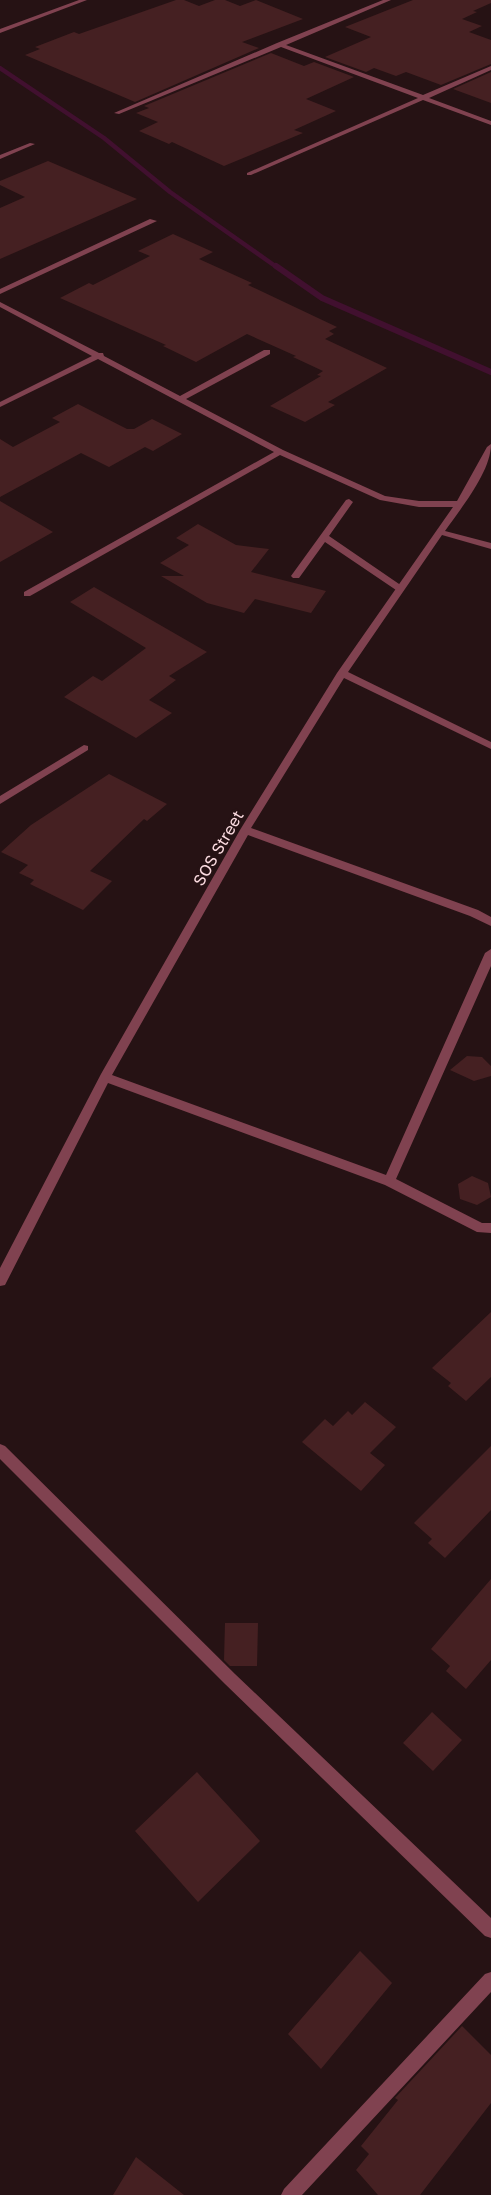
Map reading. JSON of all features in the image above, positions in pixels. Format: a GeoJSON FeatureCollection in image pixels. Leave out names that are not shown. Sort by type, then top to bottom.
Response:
{"type":"FeatureCollection","features":[{"type":"Feature","properties":{"kind":"street"},"geometry":{"type":"LineString","coordinates":[[0,32],[84,0]]}},
{"type":"Feature","properties":{"kind":"street"},"geometry":{"type":"LineString","coordinates":[[117,113],[388,0]]}},
{"type":"Feature","properties":{"kind":"street"},"geometry":{"type":"LineString","coordinates":[[279,44],[491,123]]}},
{"type":"Feature","properties":{"kind":"street"},"geometry":{"type":"LineString","coordinates":[[249,174],[491,68]]}},
{"type":"Feature","properties":{"kind":"street"},"geometry":{"type":"LineString","coordinates":[[0,157],[32,144]]}},
{"type":"Feature","properties":{"kind":"street"},"geometry":{"type":"LineString","coordinates":[[0,292],[153,221]]}},
{"type":"Feature","properties":{"kind":"street"},"geometry":{"type":"LineString","coordinates":[[0,304],[280,452],[383,498],[419,504],[459,504]]}},
{"type":"Feature","properties":{"kind":"street"},"geometry":{"type":"LineString","coordinates":[[181,399],[267,352]]}},
{"type":"Feature","properties":{"kind":"street"},"geometry":{"type":"LineString","coordinates":[[0,405],[100,355]]}},
{"type":"Feature","properties":{"kind":"street","name":"SOS Street"},"geometry":{"type":"LineString","coordinates":[[0,1281],[105,1077],[244,830],[342,673],[459,504],[491,447]]}},
{"type":"Feature","properties":{"kind":"street"},"geometry":{"type":"LineString","coordinates":[[27,594],[280,452]]}},
{"type":"Feature","properties":{"kind":"street"},"geometry":{"type":"LineString","coordinates":[[296,576],[349,502]]}},
{"type":"Feature","properties":{"kind":"street"},"geometry":{"type":"LineString","coordinates":[[440,532],[491,546]]}},
{"type":"Feature","properties":{"kind":"street"},"geometry":{"type":"LineString","coordinates":[[324,537],[399,588]]}},
{"type":"Feature","properties":{"kind":"street"},"geometry":{"type":"LineString","coordinates":[[342,673],[491,746]]}},
{"type":"Feature","properties":{"kind":"street"},"geometry":{"type":"LineString","coordinates":[[0,801],[84,748]]}},
{"type":"Feature","properties":{"kind":"street"},"geometry":{"type":"LineString","coordinates":[[244,830],[491,922]]}},
{"type":"Feature","properties":{"kind":"street"},"geometry":{"type":"LineString","coordinates":[[389,1181],[491,953]]}},
{"type":"Feature","properties":{"kind":"street"},"geometry":{"type":"LineString","coordinates":[[105,1077],[389,1181],[481,1228],[491,1228]]}},
{"type":"Feature","properties":{"kind":"street"},"geometry":{"type":"LineString","coordinates":[[0,1450],[230,1678],[491,1929]]}},
{"type":"Feature","properties":{"kind":"street"},"geometry":{"type":"LineString","coordinates":[[290,2195],[491,1980]]}},
{"type":"Feature","properties":{"kind":"building"},"geometry":{"type":"Polygon","coordinates":[[[176,0],[184,0],[199,6],[215,0],[225,0],[240,6],[256,0],[303,19],[242,42],[259,48],[135,102],[25,55],[40,49],[35,47],[74,32],[79,34],[176,0]]]}},
{"type":"Feature","properties":{"kind":"building"},"geometry":{"type":"Polygon","coordinates":[[[413,0],[491,0],[491,3],[462,19],[482,26],[469,32],[491,40],[491,64],[441,85],[406,72],[396,76],[374,68],[366,72],[325,57],[371,37],[345,27],[413,0]]]}},
{"type":"Feature","properties":{"kind":"building"},"geometry":{"type":"Polygon","coordinates":[[[271,53],[304,66],[314,62],[354,77],[306,99],[336,111],[294,130],[303,133],[224,166],[172,142],[169,144],[139,131],[158,122],[136,113],[149,108],[144,106],[271,53]]]}},
{"type":"Feature","properties":{"kind":"building"},"geometry":{"type":"Polygon","coordinates":[[[491,72],[491,103],[453,89],[491,72]]]}},
{"type":"Feature","properties":{"kind":"building"},"geometry":{"type":"Polygon","coordinates":[[[48,161],[137,199],[0,259],[0,208],[25,197],[0,185],[0,181],[48,161]]]}},
{"type":"Feature","properties":{"kind":"building"},"geometry":{"type":"Polygon","coordinates":[[[173,234],[213,252],[199,259],[252,283],[248,285],[337,327],[329,331],[334,334],[325,339],[387,368],[328,402],[335,405],[305,422],[270,406],[321,376],[317,375],[323,371],[293,357],[296,356],[247,334],[196,362],[163,346],[166,345],[60,298],[89,283],[93,285],[150,256],[138,251],[173,234]]]}},
{"type":"Feature","properties":{"kind":"building"},"geometry":{"type":"Polygon","coordinates":[[[78,404],[127,429],[134,429],[152,419],[182,434],[153,451],[145,447],[109,467],[81,453],[0,497],[0,439],[13,447],[60,422],[52,418],[78,404]]]}},
{"type":"Feature","properties":{"kind":"building"},"geometry":{"type":"Polygon","coordinates":[[[0,501],[53,532],[0,562],[0,501]]]}},
{"type":"Feature","properties":{"kind":"building"},"geometry":{"type":"Polygon","coordinates":[[[198,524],[236,545],[269,549],[251,572],[326,591],[311,613],[255,599],[244,613],[207,603],[161,576],[184,576],[160,563],[189,545],[176,538],[198,524]]]}},
{"type":"Feature","properties":{"kind":"building"},"geometry":{"type":"Polygon","coordinates":[[[94,587],[207,652],[169,676],[176,680],[149,700],[172,713],[136,738],[64,697],[93,676],[102,681],[146,648],[70,602],[94,587]]]}},
{"type":"Feature","properties":{"kind":"building"},"geometry":{"type":"Polygon","coordinates":[[[109,774],[167,804],[147,821],[144,819],[90,871],[112,881],[83,910],[30,884],[34,880],[19,873],[28,865],[1,852],[31,825],[109,774]]]}},
{"type":"Feature","properties":{"kind":"building"},"geometry":{"type":"Polygon","coordinates":[[[467,1056],[482,1057],[491,1066],[491,1076],[474,1081],[450,1070],[467,1056]]]}},
{"type":"Feature","properties":{"kind":"building"},"geometry":{"type":"Polygon","coordinates":[[[472,1176],[488,1183],[491,1197],[477,1205],[460,1199],[458,1184],[472,1176]]]}},
{"type":"Feature","properties":{"kind":"building"},"geometry":{"type":"Polygon","coordinates":[[[491,1312],[491,1377],[466,1401],[448,1386],[451,1383],[432,1368],[491,1312]]]}},
{"type":"Feature","properties":{"kind":"building"},"geometry":{"type":"Polygon","coordinates":[[[365,1402],[396,1427],[370,1453],[385,1465],[361,1491],[302,1442],[325,1419],[333,1426],[348,1411],[352,1415],[365,1402]]]}},
{"type":"Feature","properties":{"kind":"building"},"geometry":{"type":"Polygon","coordinates":[[[491,1446],[491,1510],[445,1558],[428,1543],[432,1539],[414,1523],[491,1446]]]}},
{"type":"Feature","properties":{"kind":"building"},"geometry":{"type":"Polygon","coordinates":[[[491,1579],[491,1660],[466,1689],[446,1671],[450,1666],[431,1649],[491,1579]]]}},
{"type":"Feature","properties":{"kind":"building"},"geometry":{"type":"Polygon","coordinates":[[[225,1623],[258,1623],[257,1666],[230,1666],[224,1660],[225,1623]]]}},
{"type":"Feature","properties":{"kind":"building"},"geometry":{"type":"Polygon","coordinates":[[[432,1712],[462,1740],[433,1771],[403,1743],[432,1712]]]}},
{"type":"Feature","properties":{"kind":"building"},"geometry":{"type":"Polygon","coordinates":[[[197,1772],[260,1841],[198,1902],[135,1831],[197,1772]]]}},
{"type":"Feature","properties":{"kind":"building"},"geometry":{"type":"Polygon","coordinates":[[[360,1951],[392,1983],[321,2069],[288,2034],[360,1951]]]}},
{"type":"Feature","properties":{"kind":"building"},"geometry":{"type":"Polygon","coordinates":[[[462,2026],[491,2055],[491,2103],[420,2195],[378,2195],[356,2170],[369,2154],[361,2146],[398,2100],[395,2098],[462,2026]]]}},
{"type":"Feature","properties":{"kind":"building"},"geometry":{"type":"Polygon","coordinates":[[[136,2157],[184,2195],[113,2195],[136,2157]]]}},
{"type":"Feature","properties":{"kind":"waterway"},"geometry":{"type":"LineString","coordinates":[[0,68],[104,138],[170,192],[278,268]]}},
{"type":"Feature","properties":{"kind":"waterway"},"geometry":{"type":"LineString","coordinates":[[276,266],[322,298],[491,372]]}}]}
